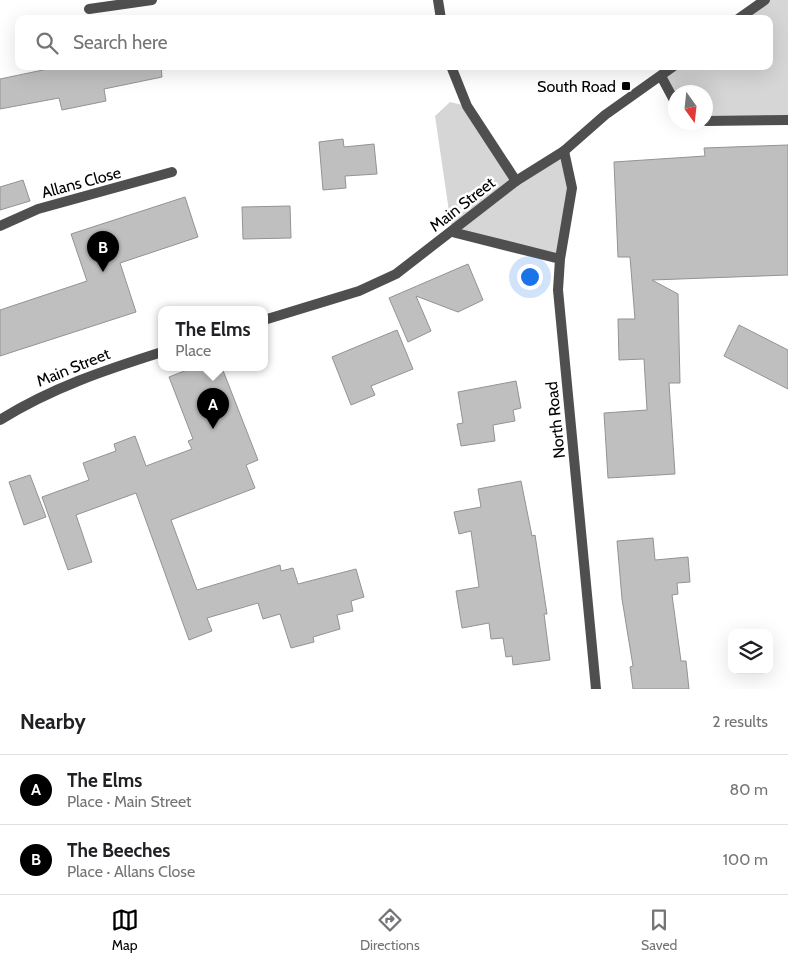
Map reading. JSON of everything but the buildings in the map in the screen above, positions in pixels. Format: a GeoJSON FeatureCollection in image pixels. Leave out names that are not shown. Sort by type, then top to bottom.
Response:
{"type":"FeatureCollection","features":[{"type":"Feature","properties":{"kind":"street"},"geometry":{"type":"LineString","coordinates":[[89,9],[126,2],[152,0]]}},
{"type":"Feature","properties":{"kind":"street"},"geometry":{"type":"LineString","coordinates":[[438,0],[440,15]]}},
{"type":"Feature","properties":{"kind":"street"},"geometry":{"type":"LineString","coordinates":[[744,15],[765,0]]}},
{"type":"Feature","properties":{"kind":"street"},"geometry":{"type":"LineString","coordinates":[[453,70],[467,106],[516,181]]}},
{"type":"Feature","properties":{"kind":"street","name":"Main Street"},"geometry":{"type":"LineString","coordinates":[[268,319],[359,291],[396,274],[516,181],[564,151],[605,115],[669,70]]}},
{"type":"Feature","properties":{"kind":"street"},"geometry":{"type":"LineString","coordinates":[[661,76],[668,89]]}},
{"type":"Feature","properties":{"kind":"street"},"geometry":{"type":"LineString","coordinates":[[713,121],[788,120]]}},
{"type":"Feature","properties":{"kind":"street","name":"North Road"},"geometry":{"type":"LineString","coordinates":[[564,151],[572,188],[560,259],[558,290],[596,689]]}},
{"type":"Feature","properties":{"kind":"street","name":"Allans Close"},"geometry":{"type":"LineString","coordinates":[[0,226],[38,209],[172,172]]}},
{"type":"Feature","properties":{"kind":"street"},"geometry":{"type":"LineString","coordinates":[[452,232],[560,259]]}},
{"type":"Feature","properties":{"kind":"street","name":"Main Street"},"geometry":{"type":"LineString","coordinates":[[0,420],[32,400],[96,372],[158,353]]}},
{"type":"Feature","properties":{"kind":"shaded area"},"geometry":{"type":"Polygon","coordinates":[[[765,0],[788,0],[788,120],[713,121],[713,85],[669,85],[661,76],[669,70],[773,70],[773,15],[744,15],[765,0]]]}},
{"type":"Feature","properties":{"kind":"shaded area"},"geometry":{"type":"Polygon","coordinates":[[[450,102],[467,106],[516,181],[564,151],[572,188],[560,259],[452,232],[435,116],[450,102]]]}},
{"type":"Feature","properties":{"kind":"place","name":"South Road"},"geometry":{"type":"Point","coordinates":[626,86]}},
{"type":"Feature","properties":{"kind":"place","name":"The Beeches"},"geometry":{"type":"Point","coordinates":[103,272]}},
{"type":"Feature","properties":{"kind":"place","name":"The Elms"},"geometry":{"type":"Point","coordinates":[213,429]}}]}
